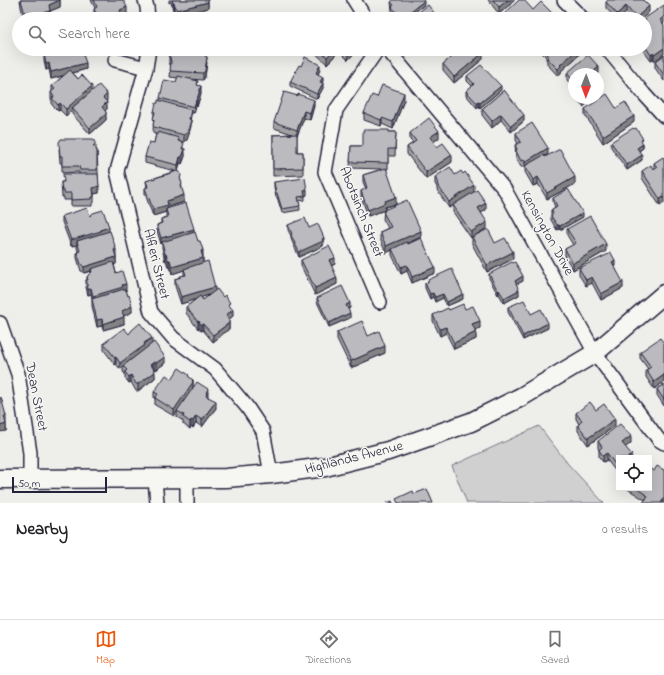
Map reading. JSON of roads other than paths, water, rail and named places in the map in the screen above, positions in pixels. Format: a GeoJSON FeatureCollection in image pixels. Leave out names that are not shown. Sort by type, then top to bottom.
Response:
{"type":"FeatureCollection","features":[{"type":"Feature","properties":{"kind":"main road","name":"Highlands Avenue"},"geometry":{"type":"LineString","coordinates":[[0,479],[226,478],[271,474],[341,464],[388,451],[448,431],[506,406],[595,353],[664,294]]}},
{"type":"Feature","properties":{"kind":"street"},"geometry":{"type":"LineString","coordinates":[[145,0],[148,7],[148,12]]}},
{"type":"Feature","properties":{"kind":"street"},"geometry":{"type":"LineString","coordinates":[[354,0],[362,12]]}},
{"type":"Feature","properties":{"kind":"street"},"geometry":{"type":"LineString","coordinates":[[564,0],[576,12]]}},
{"type":"Feature","properties":{"kind":"street","name":"Alfieri Street"},"geometry":{"type":"LineString","coordinates":[[148,56],[146,68],[117,171],[151,312],[174,338],[215,369],[247,407],[263,431],[271,474]]}},
{"type":"Feature","properties":{"kind":"street","name":"Abotsinch Street"},"geometry":{"type":"LineString","coordinates":[[373,56],[336,110],[325,172],[380,302]]}},
{"type":"Feature","properties":{"kind":"street","name":"Kensington Drive"},"geometry":{"type":"LineString","coordinates":[[393,56],[505,190],[595,353],[659,440],[664,443]]}},
{"type":"Feature","properties":{"kind":"street"},"geometry":{"type":"LineString","coordinates":[[614,56],[664,116]]}},
{"type":"Feature","properties":{"kind":"street"},"geometry":{"type":"LineString","coordinates":[[115,60],[146,68]]}},
{"type":"Feature","properties":{"kind":"street","name":"Dean Street"},"geometry":{"type":"LineString","coordinates":[[0,323],[18,374],[30,453],[30,479]]}},
{"type":"Feature","properties":{"kind":"street"},"geometry":{"type":"LineString","coordinates":[[155,479],[157,503]]}},
{"type":"Feature","properties":{"kind":"street"},"geometry":{"type":"LineString","coordinates":[[187,479],[187,503]]}}]}
